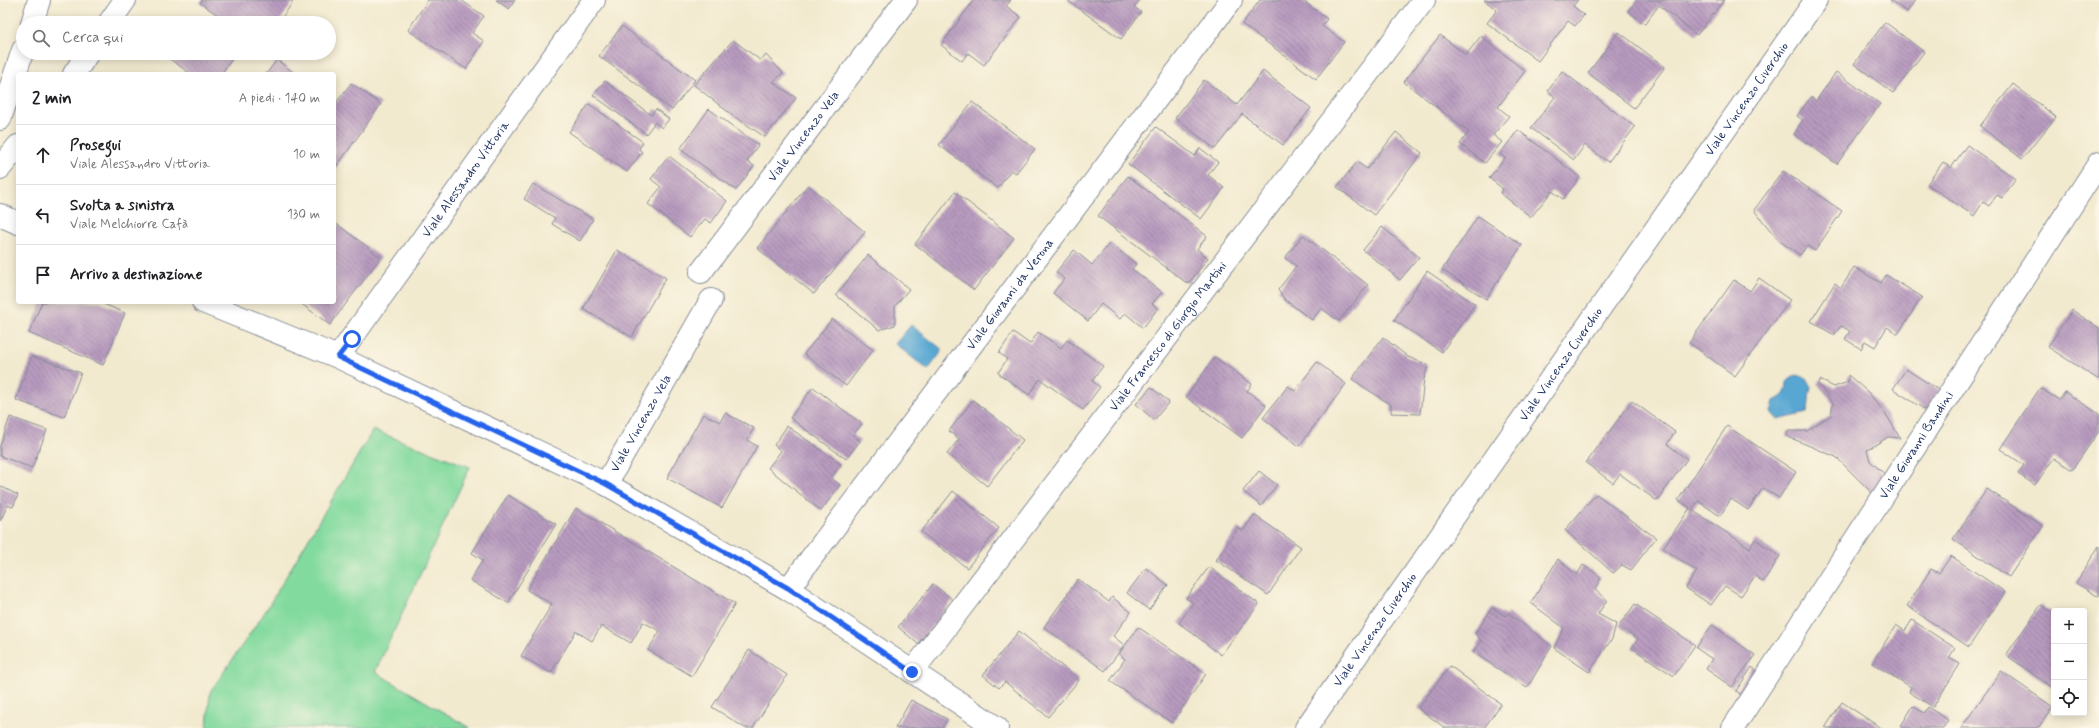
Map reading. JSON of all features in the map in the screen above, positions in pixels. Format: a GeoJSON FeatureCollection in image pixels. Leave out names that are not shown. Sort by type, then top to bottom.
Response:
{"type":"FeatureCollection","features":[{"type":"Feature","properties":{"kind":"street"},"geometry":{"type":"LineString","coordinates":[[34,16],[39,0]]}},
{"type":"Feature","properties":{"kind":"street"},"geometry":{"type":"LineString","coordinates":[[114,16],[126,0]]}},
{"type":"Feature","properties":{"kind":"street","name":"Viale Alessandro Vittoria"},"geometry":{"type":"LineString","coordinates":[[338,357],[594,0]]}},
{"type":"Feature","properties":{"kind":"street","name":"Viale Vincenzo Vela"},"geometry":{"type":"LineString","coordinates":[[701,272],[906,0]]}},
{"type":"Feature","properties":{"kind":"street","name":"Viale Giovanni da Verona"},"geometry":{"type":"LineString","coordinates":[[788,588],[1231,0]]}},
{"type":"Feature","properties":{"kind":"street","name":"Viale Francesco di Giorgio Martini"},"geometry":{"type":"LineString","coordinates":[[912,672],[1424,0]]}},
{"type":"Feature","properties":{"kind":"street","name":"Viale Vincenzo Civerchio"},"geometry":{"type":"LineString","coordinates":[[1306,728],[1816,0]]}},
{"type":"Feature","properties":{"kind":"street"},"geometry":{"type":"LineString","coordinates":[[0,119],[20,60]]}},
{"type":"Feature","properties":{"kind":"street"},"geometry":{"type":"LineString","coordinates":[[75,72],[83,60]]}},
{"type":"Feature","properties":{"kind":"street"},"geometry":{"type":"LineString","coordinates":[[0,168],[16,148]]}},
{"type":"Feature","properties":{"kind":"street","name":"Viale Giovanni Bandini"},"geometry":{"type":"LineString","coordinates":[[1733,728],[2099,163]]}},
{"type":"Feature","properties":{"kind":"street"},"geometry":{"type":"LineString","coordinates":[[0,216],[16,222]]}},
{"type":"Feature","properties":{"kind":"street","name":"Viale Vincenzo Vela"},"geometry":{"type":"LineString","coordinates":[[606,484],[711,300]]}},
{"type":"Feature","properties":{"kind":"street"},"geometry":{"type":"LineString","coordinates":[[208,304],[338,357],[606,484],[788,588],[997,728]]}},
{"type":"Feature","properties":{"kind":"green space"},"geometry":{"type":"Polygon","coordinates":[[[373,430],[470,467],[375,672],[470,728],[207,728],[210,692],[265,612],[373,430]]]}},
{"type":"Feature","properties":{"kind":"water"},"geometry":{"type":"Polygon","coordinates":[[[911,325],[943,350],[928,370],[895,344],[911,325]]]}},
{"type":"Feature","properties":{"kind":"water"},"geometry":{"type":"Polygon","coordinates":[[[1797,375],[1806,378],[1811,387],[1807,413],[1778,420],[1771,412],[1774,401],[1784,394],[1787,381],[1797,375]]]}},
{"type":"Feature","properties":{"kind":"building"},"geometry":{"type":"Polygon","coordinates":[[[202,0],[289,0],[293,2],[283,16],[220,16],[200,3],[202,0]]]}},
{"type":"Feature","properties":{"kind":"building"},"geometry":{"type":"Polygon","coordinates":[[[428,0],[461,0],[484,16],[472,33],[484,41],[466,69],[408,30],[428,0]]]}},
{"type":"Feature","properties":{"kind":"building"},"geometry":{"type":"Polygon","coordinates":[[[496,0],[515,0],[509,9],[496,0]]]}},
{"type":"Feature","properties":{"kind":"building"},"geometry":{"type":"Polygon","coordinates":[[[974,0],[1011,0],[1006,6],[1021,17],[984,65],[968,53],[962,61],[941,45],[974,0]]]}},
{"type":"Feature","properties":{"kind":"building"},"geometry":{"type":"Polygon","coordinates":[[[1067,0],[1140,0],[1134,7],[1141,12],[1121,39],[1067,0]]]}},
{"type":"Feature","properties":{"kind":"building"},"geometry":{"type":"Polygon","coordinates":[[[1260,0],[1302,0],[1327,19],[1322,26],[1344,42],[1316,79],[1242,24],[1260,0]]]}},
{"type":"Feature","properties":{"kind":"building"},"geometry":{"type":"Polygon","coordinates":[[[1484,0],[1578,0],[1573,6],[1584,15],[1575,26],[1568,21],[1538,61],[1487,23],[1497,10],[1484,0]]]}},
{"type":"Feature","properties":{"kind":"building"},"geometry":{"type":"Polygon","coordinates":[[[1637,0],[1724,0],[1697,35],[1659,5],[1645,24],[1628,11],[1637,0]]]}},
{"type":"Feature","properties":{"kind":"building"},"geometry":{"type":"Polygon","coordinates":[[[1890,0],[1915,0],[1907,12],[1890,0]]]}},
{"type":"Feature","properties":{"kind":"building"},"geometry":{"type":"Polygon","coordinates":[[[1885,22],[1924,52],[1893,93],[1854,64],[1885,22]]]}},
{"type":"Feature","properties":{"kind":"building"},"geometry":{"type":"Polygon","coordinates":[[[622,26],[695,80],[672,110],[599,56],[622,26]]]}},
{"type":"Feature","properties":{"kind":"building"},"geometry":{"type":"Polygon","coordinates":[[[1619,32],[1665,67],[1634,108],[1588,73],[1619,32]]]}},
{"type":"Feature","properties":{"kind":"building"},"geometry":{"type":"Polygon","coordinates":[[[1440,35],[1466,55],[1481,36],[1525,71],[1498,107],[1509,116],[1493,135],[1502,142],[1485,163],[1460,144],[1469,132],[1404,82],[1440,35]]]}},
{"type":"Feature","properties":{"kind":"building"},"geometry":{"type":"Polygon","coordinates":[[[733,40],[760,60],[766,55],[783,73],[773,82],[796,98],[765,137],[732,115],[694,85],[733,40]]]}},
{"type":"Feature","properties":{"kind":"building"},"geometry":{"type":"Polygon","coordinates":[[[171,60],[231,60],[222,72],[188,72],[171,60]]]}},
{"type":"Feature","properties":{"kind":"building"},"geometry":{"type":"Polygon","coordinates":[[[277,60],[293,72],[268,72],[277,60]]]}},
{"type":"Feature","properties":{"kind":"building"},"geometry":{"type":"Polygon","coordinates":[[[1263,71],[1311,108],[1283,145],[1242,114],[1215,149],[1175,118],[1204,80],[1237,105],[1263,71]]]}},
{"type":"Feature","properties":{"kind":"building"},"geometry":{"type":"Polygon","coordinates":[[[1562,71],[1635,127],[1608,162],[1585,145],[1574,160],[1531,128],[1555,97],[1548,91],[1562,71]]]}},
{"type":"Feature","properties":{"kind":"building"},"geometry":{"type":"Polygon","coordinates":[[[1836,72],[1880,104],[1837,164],[1794,134],[1803,120],[1797,116],[1811,97],[1816,101],[1836,72]]]}},
{"type":"Feature","properties":{"kind":"building"},"geometry":{"type":"Polygon","coordinates":[[[605,81],[651,115],[656,109],[669,119],[662,128],[655,122],[646,134],[593,95],[605,81]]]}},
{"type":"Feature","properties":{"kind":"building"},"geometry":{"type":"Polygon","coordinates":[[[351,83],[381,104],[336,167],[336,103],[351,83]]]}},
{"type":"Feature","properties":{"kind":"building"},"geometry":{"type":"Polygon","coordinates":[[[2013,84],[2056,117],[2022,159],[1980,126],[2013,84]]]}},
{"type":"Feature","properties":{"kind":"building"},"geometry":{"type":"Polygon","coordinates":[[[972,102],[1035,149],[1016,173],[1011,170],[998,188],[939,145],[972,102]]]}},
{"type":"Feature","properties":{"kind":"building"},"geometry":{"type":"Polygon","coordinates":[[[589,104],[643,142],[639,149],[642,152],[627,172],[569,132],[589,104]]]}},
{"type":"Feature","properties":{"kind":"building"},"geometry":{"type":"Polygon","coordinates":[[[709,109],[758,145],[747,161],[754,166],[736,190],[680,149],[709,109]]]}},
{"type":"Feature","properties":{"kind":"building"},"geometry":{"type":"Polygon","coordinates":[[[1156,127],[1195,156],[1200,148],[1218,162],[1208,175],[1224,188],[1201,219],[1128,164],[1156,127]]]}},
{"type":"Feature","properties":{"kind":"building"},"geometry":{"type":"Polygon","coordinates":[[[1518,130],[1580,177],[1563,199],[1552,191],[1531,217],[1500,193],[1503,189],[1489,178],[1505,158],[1500,154],[1518,130]]]}},
{"type":"Feature","properties":{"kind":"building"},"geometry":{"type":"Polygon","coordinates":[[[1396,132],[1422,153],[1374,215],[1337,187],[1357,162],[1367,169],[1396,132]]]}},
{"type":"Feature","properties":{"kind":"building"},"geometry":{"type":"Polygon","coordinates":[[[1967,145],[2016,179],[2002,198],[1997,195],[1989,206],[1983,202],[1974,216],[1927,184],[1943,162],[1951,168],[1967,145]]]}},
{"type":"Feature","properties":{"kind":"building"},"geometry":{"type":"Polygon","coordinates":[[[669,156],[727,201],[711,223],[705,219],[690,237],[648,204],[661,187],[651,179],[669,156]]]}},
{"type":"Feature","properties":{"kind":"building"},"geometry":{"type":"Polygon","coordinates":[[[1783,171],[1842,211],[1815,251],[1807,246],[1800,255],[1778,240],[1754,210],[1783,171]]]}},
{"type":"Feature","properties":{"kind":"building"},"geometry":{"type":"Polygon","coordinates":[[[1128,176],[1207,236],[1197,249],[1208,258],[1188,284],[1098,216],[1128,176]]]}},
{"type":"Feature","properties":{"kind":"building"},"geometry":{"type":"Polygon","coordinates":[[[533,184],[593,219],[580,241],[552,224],[555,218],[524,199],[533,184]]]}},
{"type":"Feature","properties":{"kind":"building"},"geometry":{"type":"Polygon","coordinates":[[[808,185],[865,232],[814,294],[757,248],[808,185]]]}},
{"type":"Feature","properties":{"kind":"building"},"geometry":{"type":"Polygon","coordinates":[[[955,192],[1014,238],[974,290],[915,244],[955,192]]]}},
{"type":"Feature","properties":{"kind":"building"},"geometry":{"type":"Polygon","coordinates":[[[1478,216],[1522,245],[1486,299],[1442,270],[1478,216]]]}},
{"type":"Feature","properties":{"kind":"building"},"geometry":{"type":"Polygon","coordinates":[[[336,223],[381,257],[330,325],[302,304],[336,304],[336,223]]]}},
{"type":"Feature","properties":{"kind":"building"},"geometry":{"type":"Polygon","coordinates":[[[1382,227],[1419,257],[1400,280],[1363,250],[1382,227]]]}},
{"type":"Feature","properties":{"kind":"building"},"geometry":{"type":"Polygon","coordinates":[[[1303,235],[1368,285],[1339,321],[1321,308],[1312,320],[1285,300],[1278,290],[1296,266],[1285,258],[1303,235]]]}},
{"type":"Feature","properties":{"kind":"building"},"geometry":{"type":"Polygon","coordinates":[[[1110,243],[1136,264],[1132,269],[1162,292],[1152,304],[1158,308],[1143,328],[1125,313],[1120,319],[1101,304],[1088,321],[1053,293],[1064,279],[1056,272],[1074,250],[1092,265],[1110,243]]]}},
{"type":"Feature","properties":{"kind":"building"},"geometry":{"type":"Polygon","coordinates":[[[617,250],[666,278],[632,337],[583,309],[617,250]]]}},
{"type":"Feature","properties":{"kind":"building"},"geometry":{"type":"Polygon","coordinates":[[[868,255],[909,289],[895,306],[895,325],[879,330],[836,295],[868,255]]]}},
{"type":"Feature","properties":{"kind":"building"},"geometry":{"type":"Polygon","coordinates":[[[1854,267],[1881,283],[1886,275],[1922,297],[1898,334],[1887,327],[1875,347],[1865,341],[1861,349],[1845,339],[1850,331],[1841,326],[1834,335],[1811,321],[1835,283],[1841,288],[1854,267]]]}},
{"type":"Feature","properties":{"kind":"building"},"geometry":{"type":"Polygon","coordinates":[[[1427,271],[1475,304],[1442,352],[1394,320],[1427,271]]]}},
{"type":"Feature","properties":{"kind":"building"},"geometry":{"type":"Polygon","coordinates":[[[1759,278],[1790,300],[1735,376],[1689,343],[1734,280],[1750,291],[1759,278]]]}},
{"type":"Feature","properties":{"kind":"building"},"geometry":{"type":"Polygon","coordinates":[[[41,304],[104,304],[125,313],[103,365],[29,333],[41,304]]]}},
{"type":"Feature","properties":{"kind":"building"},"geometry":{"type":"Polygon","coordinates":[[[2072,310],[2099,328],[2099,380],[2048,347],[2072,310]]]}},
{"type":"Feature","properties":{"kind":"building"},"geometry":{"type":"Polygon","coordinates":[[[832,319],[873,350],[846,386],[804,354],[832,319]]]}},
{"type":"Feature","properties":{"kind":"building"},"geometry":{"type":"Polygon","coordinates":[[[1013,332],[1030,344],[1038,332],[1061,348],[1067,340],[1103,366],[1092,381],[1100,387],[1083,410],[1040,379],[1029,395],[998,373],[1007,359],[999,353],[1013,332]]]}},
{"type":"Feature","properties":{"kind":"building"},"geometry":{"type":"Polygon","coordinates":[[[1383,337],[1408,357],[1428,365],[1424,379],[1420,414],[1391,413],[1391,405],[1352,379],[1383,337]]]}},
{"type":"Feature","properties":{"kind":"building"},"geometry":{"type":"Polygon","coordinates":[[[32,356],[81,373],[64,417],[16,400],[32,356]]]}},
{"type":"Feature","properties":{"kind":"building"},"geometry":{"type":"Polygon","coordinates":[[[1215,357],[1252,384],[1247,391],[1266,405],[1242,438],[1186,397],[1215,357]]]}},
{"type":"Feature","properties":{"kind":"building"},"geometry":{"type":"Polygon","coordinates":[[[1317,362],[1346,384],[1299,446],[1263,418],[1288,386],[1295,391],[1317,362]]]}},
{"type":"Feature","properties":{"kind":"building"},"geometry":{"type":"Polygon","coordinates":[[[1906,369],[1940,391],[1927,411],[1893,389],[1906,369]]]}},
{"type":"Feature","properties":{"kind":"building"},"geometry":{"type":"Polygon","coordinates":[[[1848,375],[1869,393],[1887,416],[1900,438],[1888,437],[1867,450],[1870,461],[1887,476],[1875,496],[1836,457],[1786,436],[1788,431],[1807,431],[1831,415],[1833,403],[1818,384],[1820,380],[1834,387],[1848,382],[1848,375]]]}},
{"type":"Feature","properties":{"kind":"building"},"geometry":{"type":"Polygon","coordinates":[[[813,387],[862,424],[853,435],[860,441],[846,459],[790,418],[813,387]]]}},
{"type":"Feature","properties":{"kind":"building"},"geometry":{"type":"Polygon","coordinates":[[[1151,387],[1169,402],[1154,420],[1136,404],[1151,387]]]}},
{"type":"Feature","properties":{"kind":"building"},"geometry":{"type":"Polygon","coordinates":[[[2040,388],[2059,400],[2065,392],[2099,414],[2099,431],[2072,470],[2054,458],[2035,485],[2018,474],[2024,465],[2000,449],[2040,388]]]}},
{"type":"Feature","properties":{"kind":"building"},"geometry":{"type":"Polygon","coordinates":[[[973,400],[1023,440],[987,486],[947,454],[959,439],[949,431],[973,400]]]}},
{"type":"Feature","properties":{"kind":"building"},"geometry":{"type":"Polygon","coordinates":[[[1632,401],[1675,432],[1667,444],[1687,459],[1657,501],[1620,474],[1613,483],[1586,463],[1632,401]]]}},
{"type":"Feature","properties":{"kind":"building"},"geometry":{"type":"Polygon","coordinates":[[[725,413],[754,428],[747,440],[757,446],[722,508],[667,478],[703,414],[720,422],[725,413]]]}},
{"type":"Feature","properties":{"kind":"building"},"geometry":{"type":"Polygon","coordinates":[[[10,417],[47,430],[32,468],[0,456],[0,446],[10,417]]]}},
{"type":"Feature","properties":{"kind":"building"},"geometry":{"type":"Polygon","coordinates":[[[787,426],[841,464],[831,478],[840,485],[821,511],[768,468],[781,451],[774,445],[787,426]]]}},
{"type":"Feature","properties":{"kind":"building"},"geometry":{"type":"Polygon","coordinates":[[[1727,426],[1796,472],[1779,498],[1763,488],[1748,510],[1731,499],[1720,516],[1698,501],[1692,510],[1750,548],[1755,539],[1780,556],[1763,582],[1755,576],[1741,596],[1725,586],[1711,605],[1686,588],[1697,571],[1663,548],[1690,508],[1678,500],[1727,426]]]}},
{"type":"Feature","properties":{"kind":"building"},"geometry":{"type":"Polygon","coordinates":[[[1259,471],[1277,485],[1261,506],[1243,491],[1259,471]]]}},
{"type":"Feature","properties":{"kind":"building"},"geometry":{"type":"Polygon","coordinates":[[[0,486],[18,495],[13,507],[8,505],[0,521],[0,486]]]}},
{"type":"Feature","properties":{"kind":"building"},"geometry":{"type":"Polygon","coordinates":[[[1987,489],[2043,526],[2009,577],[1953,539],[1987,489]]]}},
{"type":"Feature","properties":{"kind":"building"},"geometry":{"type":"Polygon","coordinates":[[[953,491],[999,528],[967,568],[921,532],[953,491]]]}},
{"type":"Feature","properties":{"kind":"building"},"geometry":{"type":"Polygon","coordinates":[[[1596,494],[1656,538],[1631,570],[1622,565],[1613,573],[1565,530],[1596,494]]]}},
{"type":"Feature","properties":{"kind":"building"},"geometry":{"type":"Polygon","coordinates":[[[508,495],[556,524],[508,603],[470,580],[483,560],[472,553],[508,495]]]}},
{"type":"Feature","properties":{"kind":"building"},"geometry":{"type":"Polygon","coordinates":[[[576,508],[735,604],[692,676],[648,650],[660,631],[643,622],[631,643],[601,626],[592,641],[576,631],[551,673],[521,656],[552,604],[527,590],[576,508]]]}},
{"type":"Feature","properties":{"kind":"building"},"geometry":{"type":"Polygon","coordinates":[[[1254,515],[1301,547],[1268,595],[1216,560],[1238,528],[1243,531],[1254,515]]]}},
{"type":"Feature","properties":{"kind":"building"},"geometry":{"type":"Polygon","coordinates":[[[2099,546],[2099,597],[2076,583],[2099,546]]]}},
{"type":"Feature","properties":{"kind":"building"},"geometry":{"type":"Polygon","coordinates":[[[1951,556],[2005,592],[1969,647],[1907,606],[1931,569],[1939,573],[1951,556]]]}},
{"type":"Feature","properties":{"kind":"building"},"geometry":{"type":"Polygon","coordinates":[[[1558,559],[1577,575],[1583,565],[1601,577],[1595,590],[1607,600],[1598,614],[1616,624],[1612,639],[1589,672],[1554,648],[1564,628],[1531,603],[1558,559]]]}},
{"type":"Feature","properties":{"kind":"building"},"geometry":{"type":"Polygon","coordinates":[[[1209,567],[1259,604],[1221,655],[1179,623],[1193,603],[1186,598],[1209,567]]]}},
{"type":"Feature","properties":{"kind":"building"},"geometry":{"type":"Polygon","coordinates":[[[1146,568],[1168,585],[1149,610],[1127,593],[1146,568]]]}},
{"type":"Feature","properties":{"kind":"building"},"geometry":{"type":"Polygon","coordinates":[[[1078,579],[1109,602],[1112,597],[1131,612],[1113,636],[1124,645],[1105,671],[1044,627],[1078,579]]]}},
{"type":"Feature","properties":{"kind":"building"},"geometry":{"type":"Polygon","coordinates":[[[933,584],[953,600],[918,644],[898,627],[933,584]]]}},
{"type":"Feature","properties":{"kind":"building"},"geometry":{"type":"Polygon","coordinates":[[[1635,604],[1695,645],[1674,676],[1632,648],[1638,639],[1619,626],[1635,604]]]}},
{"type":"Feature","properties":{"kind":"building"},"geometry":{"type":"Polygon","coordinates":[[[2041,605],[2051,612],[2051,687],[2006,655],[2041,605]]]}},
{"type":"Feature","properties":{"kind":"building"},"geometry":{"type":"Polygon","coordinates":[[[1492,608],[1505,616],[1508,613],[1552,646],[1527,688],[1473,652],[1481,640],[1475,634],[1492,608]]]}},
{"type":"Feature","properties":{"kind":"building"},"geometry":{"type":"Polygon","coordinates":[[[1912,620],[1955,648],[1949,658],[1960,664],[1933,707],[1909,692],[1911,687],[1872,663],[1896,625],[1905,631],[1912,620]]]}},
{"type":"Feature","properties":{"kind":"building"},"geometry":{"type":"Polygon","coordinates":[[[1712,625],[1755,655],[1732,687],[1706,669],[1712,659],[1696,648],[1712,625]]]}},
{"type":"Feature","properties":{"kind":"building"},"geometry":{"type":"Polygon","coordinates":[[[1138,627],[1206,674],[1172,723],[1110,681],[1125,659],[1119,654],[1138,627]]]}},
{"type":"Feature","properties":{"kind":"building"},"geometry":{"type":"Polygon","coordinates":[[[1019,631],[1079,680],[1048,717],[1005,682],[999,688],[983,675],[1019,631]]]}},
{"type":"Feature","properties":{"kind":"building"},"geometry":{"type":"Polygon","coordinates":[[[749,650],[787,675],[753,728],[745,728],[712,707],[749,650]]]}},
{"type":"Feature","properties":{"kind":"building"},"geometry":{"type":"Polygon","coordinates":[[[1450,666],[1501,704],[1484,728],[1445,728],[1418,708],[1450,666]]]}},
{"type":"Feature","properties":{"kind":"building"},"geometry":{"type":"Polygon","coordinates":[[[1752,667],[1761,674],[1745,697],[1736,691],[1752,667]]]}},
{"type":"Feature","properties":{"kind":"building"},"geometry":{"type":"Polygon","coordinates":[[[2001,671],[2051,706],[2051,710],[2038,728],[1961,728],[2001,671]]]}},
{"type":"Feature","properties":{"kind":"building"},"geometry":{"type":"Polygon","coordinates":[[[911,700],[947,719],[942,728],[895,728],[911,700]]]}},
{"type":"Feature","properties":{"kind":"building"},"geometry":{"type":"Polygon","coordinates":[[[1842,702],[1881,728],[1825,728],[1842,702]]]}},
{"type":"Feature","properties":{"kind":"building"},"geometry":{"type":"Polygon","coordinates":[[[1913,706],[1924,713],[1928,707],[1948,720],[1943,728],[1903,728],[1901,726],[1913,706]]]}},
{"type":"Feature","properties":{"kind":"route"},"geometry":{"type":"LineString","coordinates":[[352,339],[338,357],[606,484],[788,588],[912,672]]}}]}
